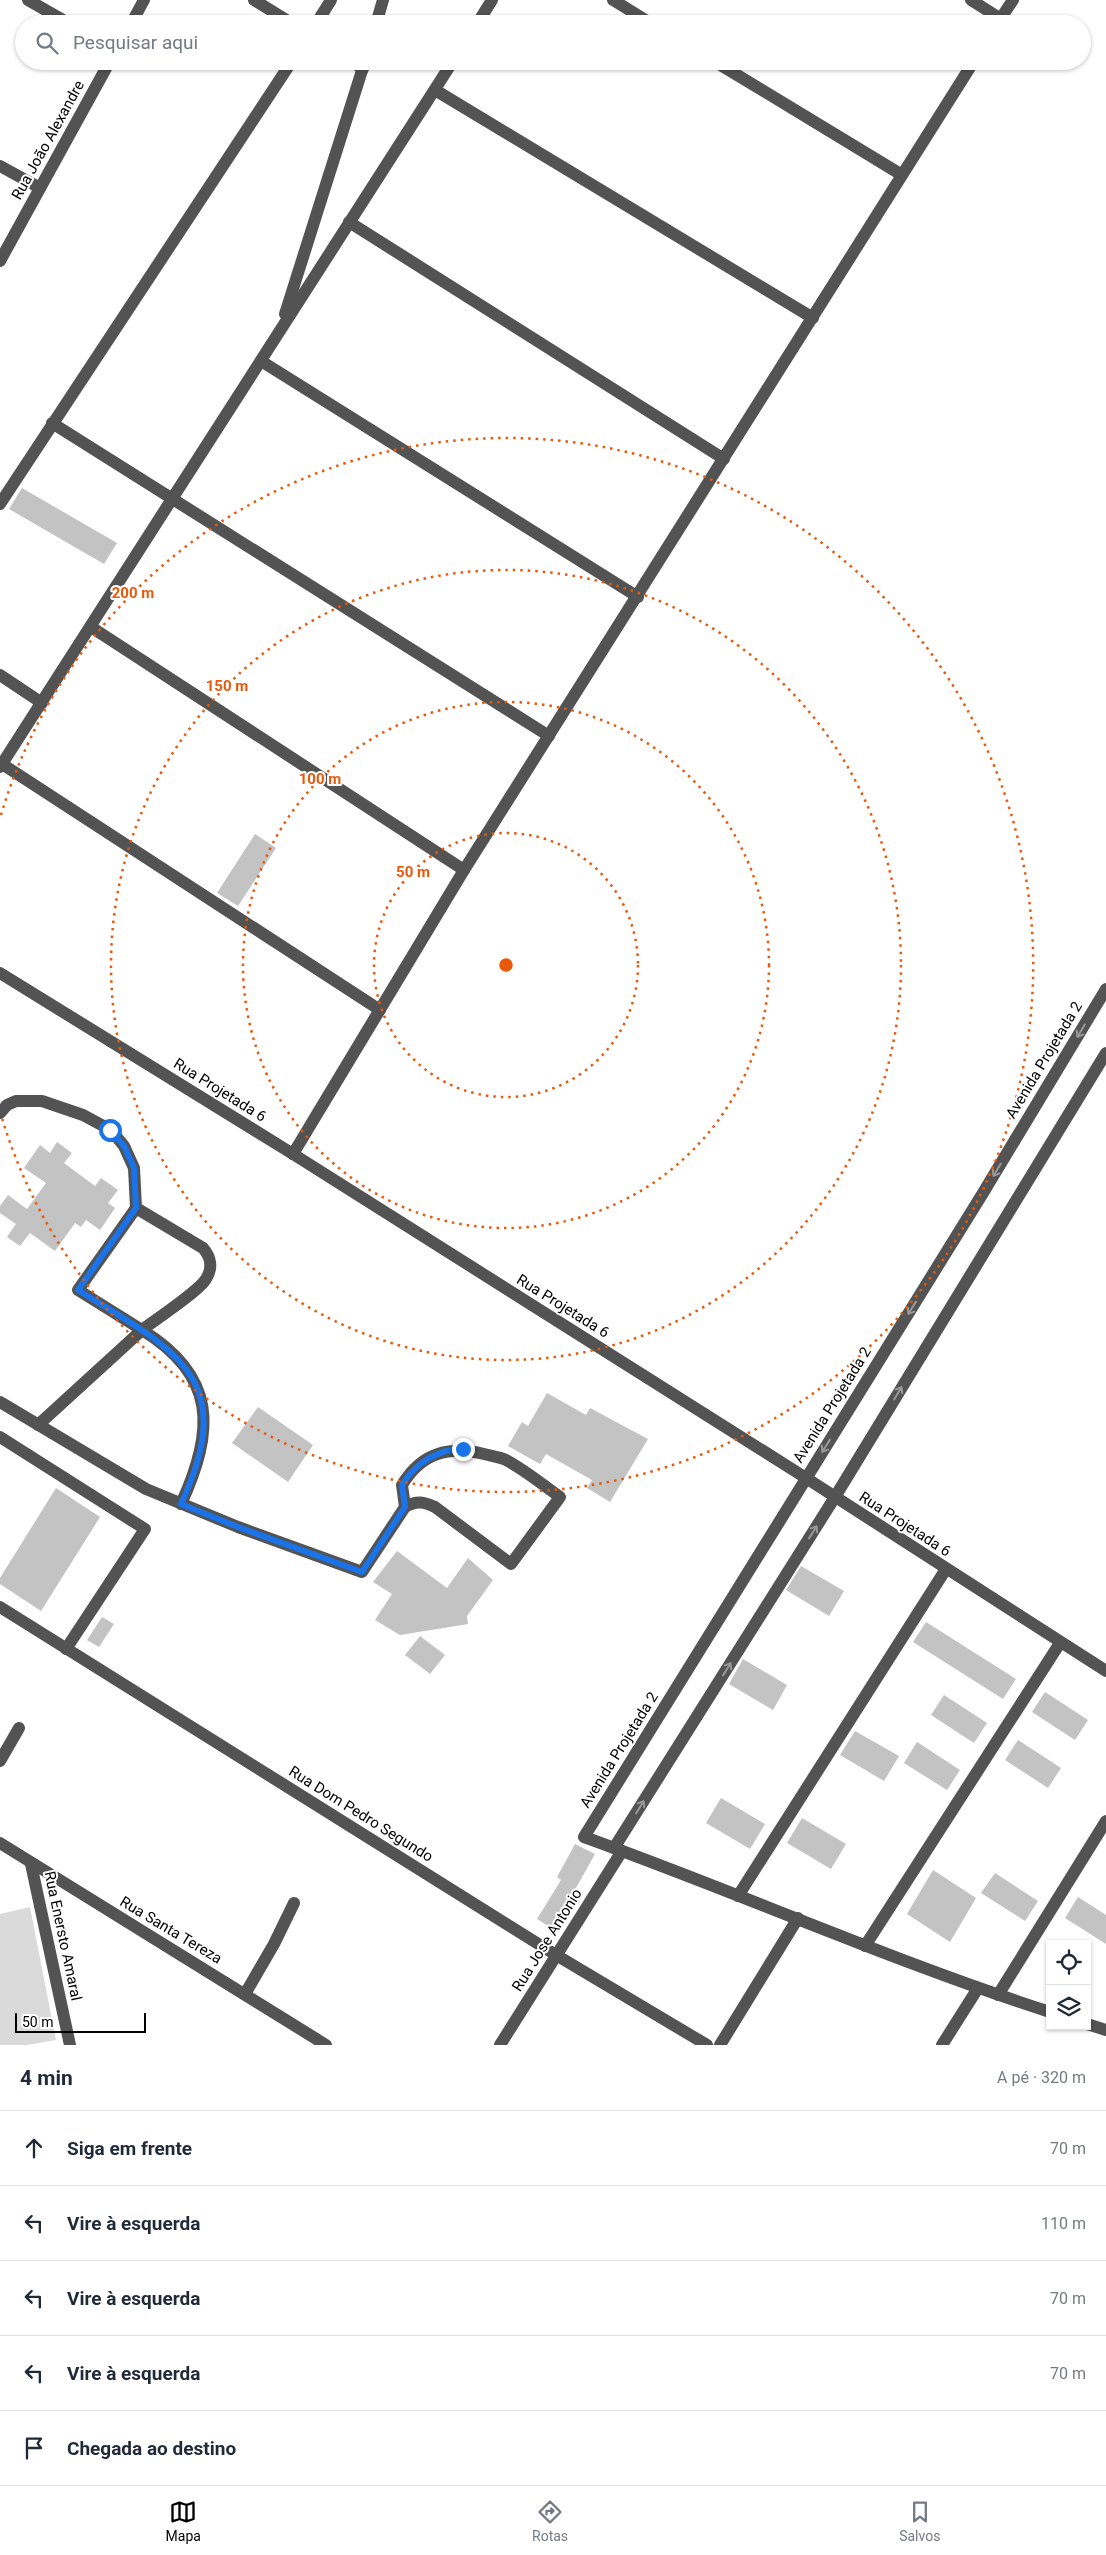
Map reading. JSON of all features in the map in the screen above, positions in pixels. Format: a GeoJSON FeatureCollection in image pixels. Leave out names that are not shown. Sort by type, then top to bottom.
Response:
{"type":"FeatureCollection","features":[{"type":"Feature","properties":{"kind":"street"},"geometry":{"type":"LineString","coordinates":[[28,0],[54,15]]}},
{"type":"Feature","properties":{"kind":"street"},"geometry":{"type":"LineString","coordinates":[[136,15],[144,0]]}},
{"type":"Feature","properties":{"kind":"street"},"geometry":{"type":"LineString","coordinates":[[254,0],[278,15]]}},
{"type":"Feature","properties":{"kind":"street"},"geometry":{"type":"LineString","coordinates":[[322,15],[331,0]]}},
{"type":"Feature","properties":{"kind":"street"},"geometry":{"type":"LineString","coordinates":[[379,15],[383,0]]}},
{"type":"Feature","properties":{"kind":"street"},"geometry":{"type":"LineString","coordinates":[[483,15],[492,0]]}},
{"type":"Feature","properties":{"kind":"street"},"geometry":{"type":"LineString","coordinates":[[613,0],[637,15]]}},
{"type":"Feature","properties":{"kind":"street"},"geometry":{"type":"LineString","coordinates":[[972,0],[991,15]]}},
{"type":"Feature","properties":{"kind":"street"},"geometry":{"type":"LineString","coordinates":[[1003,15],[1012,0]]}},
{"type":"Feature","properties":{"kind":"street","name":"Rua João Alexandre"},"geometry":{"type":"LineString","coordinates":[[0,261],[105,70]]}},
{"type":"Feature","properties":{"kind":"street"},"geometry":{"type":"LineString","coordinates":[[0,504],[286,70]]}},
{"type":"Feature","properties":{"kind":"street"},"geometry":{"type":"LineString","coordinates":[[280,331],[362,70]]}},
{"type":"Feature","properties":{"kind":"street"},"geometry":{"type":"LineString","coordinates":[[380,1010],[1,765],[447,70]]}},
{"type":"Feature","properties":{"kind":"street"},"geometry":{"type":"LineString","coordinates":[[729,70],[902,175]]}},
{"type":"Feature","properties":{"kind":"street"},"geometry":{"type":"LineString","coordinates":[[294,1154],[464,870],[638,597],[968,70]]}},
{"type":"Feature","properties":{"kind":"street"},"geometry":{"type":"LineString","coordinates":[[435,90],[813,318]]}},
{"type":"Feature","properties":{"kind":"street"},"geometry":{"type":"LineString","coordinates":[[0,166],[40,188]]}},
{"type":"Feature","properties":{"kind":"street"},"geometry":{"type":"LineString","coordinates":[[348,222],[724,459]]}},
{"type":"Feature","properties":{"kind":"street"},"geometry":{"type":"LineString","coordinates":[[261,360],[638,597]]}},
{"type":"Feature","properties":{"kind":"street"},"geometry":{"type":"LineString","coordinates":[[52,424],[549,736]]}},
{"type":"Feature","properties":{"kind":"street"},"geometry":{"type":"LineString","coordinates":[[90,627],[464,870]]}},
{"type":"Feature","properties":{"kind":"street"},"geometry":{"type":"LineString","coordinates":[[0,675],[42,703]]}},
{"type":"Feature","properties":{"kind":"street","name":"Rua Projetada 6"},"geometry":{"type":"LineString","coordinates":[[0,973],[294,1154],[806,1478],[946,1570],[1106,1671]]}},
{"type":"Feature","properties":{"kind":"street","name":"Avenida Projetada 2"},"geometry":{"type":"LineString","coordinates":[[618,1850],[584,1838],[1106,989]]}},
{"type":"Feature","properties":{"kind":"street"},"geometry":{"type":"LineString","coordinates":[[1046,2011],[978,1988],[865,1946],[798,1918],[618,1850],[1106,1053]]}},
{"type":"Feature","properties":{"kind":"street"},"geometry":{"type":"LineString","coordinates":[[0,1113],[7,1104],[16,1101],[42,1101],[83,1115],[110,1130],[124,1146],[134,1168],[136,1208],[78,1290],[158,1340],[180,1361],[199,1389],[205,1414],[196,1471],[181,1504]]}},
{"type":"Feature","properties":{"kind":"street"},"geometry":{"type":"LineString","coordinates":[[38,1425],[142,1330],[204,1282],[210,1264],[209,1255],[203,1248],[136,1208]]}},
{"type":"Feature","properties":{"kind":"street"},"geometry":{"type":"LineString","coordinates":[[0,1402],[146,1489],[238,1527],[362,1572],[405,1507],[422,1502],[435,1507],[511,1564],[560,1497],[506,1460],[463,1449],[454,1449],[436,1453],[410,1474],[402,1485],[405,1507]]}},
{"type":"Feature","properties":{"kind":"street"},"geometry":{"type":"LineString","coordinates":[[0,1437],[145,1529],[66,1649]]}},
{"type":"Feature","properties":{"kind":"street"},"geometry":{"type":"LineString","coordinates":[[738,1896],[946,1570]]}},
{"type":"Feature","properties":{"kind":"street","name":"Rua Dom Pedro Segundo"},"geometry":{"type":"LineString","coordinates":[[0,1607],[556,1955],[707,2045]]}},
{"type":"Feature","properties":{"kind":"street"},"geometry":{"type":"LineString","coordinates":[[865,1946],[1060,1643]]}},
{"type":"Feature","properties":{"kind":"street"},"geometry":{"type":"LineString","coordinates":[[1,1758],[19,1728]]}},
{"type":"Feature","properties":{"kind":"street"},"geometry":{"type":"LineString","coordinates":[[998,1995],[1106,1821]]}},
{"type":"Feature","properties":{"kind":"street","name":"Rua Santa Tereza"},"geometry":{"type":"LineString","coordinates":[[0,1843],[31,1864],[326,2045]]}},
{"type":"Feature","properties":{"kind":"street","name":"Rua Jose Antonio"},"geometry":{"type":"LineString","coordinates":[[500,2045],[618,1850]]}},
{"type":"Feature","properties":{"kind":"street","name":"Rua Enersto Amaral"},"geometry":{"type":"LineString","coordinates":[[31,1864],[70,2045]]}},
{"type":"Feature","properties":{"kind":"street"},"geometry":{"type":"LineString","coordinates":[[245,1994],[274,1944],[294,1903]]}},
{"type":"Feature","properties":{"kind":"street"},"geometry":{"type":"LineString","coordinates":[[720,2045],[798,1918]]}},
{"type":"Feature","properties":{"kind":"street"},"geometry":{"type":"LineString","coordinates":[[942,2045],[978,1988]]}},
{"type":"Feature","properties":{"kind":"street"},"geometry":{"type":"LineString","coordinates":[[1091,2025],[1106,2030]]}},
{"type":"Feature","properties":{"kind":"shaded area"},"geometry":{"type":"Polygon","coordinates":[[[30,1907],[56,2040],[27,2045],[0,2045],[0,1914],[30,1907]]]}},
{"type":"Feature","properties":{"kind":"building"},"geometry":{"type":"Polygon","coordinates":[[[22,488],[117,543],[104,564],[9,509],[22,488]]]}},
{"type":"Feature","properties":{"kind":"building"},"geometry":{"type":"Polygon","coordinates":[[[255,834],[276,848],[238,906],[217,893],[255,834]]]}},
{"type":"Feature","properties":{"kind":"building"},"geometry":{"type":"Polygon","coordinates":[[[57,1142],[72,1153],[64,1163],[95,1186],[101,1178],[118,1190],[108,1203],[115,1208],[100,1230],[86,1220],[81,1227],[75,1223],[55,1251],[30,1233],[20,1246],[7,1237],[16,1224],[0,1213],[0,1206],[8,1195],[27,1209],[46,1183],[24,1168],[40,1145],[50,1153],[57,1142]]]}},
{"type":"Feature","properties":{"kind":"building"},"geometry":{"type":"Polygon","coordinates":[[[547,1393],[586,1415],[590,1408],[648,1439],[610,1502],[587,1488],[592,1480],[546,1454],[540,1464],[508,1446],[522,1422],[528,1426],[547,1393]]]}},
{"type":"Feature","properties":{"kind":"building"},"geometry":{"type":"Polygon","coordinates":[[[258,1407],[313,1445],[288,1482],[232,1443],[258,1407]]]}},
{"type":"Feature","properties":{"kind":"building"},"geometry":{"type":"Polygon","coordinates":[[[56,1488],[100,1517],[41,1611],[0,1584],[0,1578],[56,1488]]]}},
{"type":"Feature","properties":{"kind":"building"},"geometry":{"type":"Polygon","coordinates":[[[397,1551],[447,1588],[468,1558],[493,1580],[467,1616],[468,1624],[400,1635],[375,1620],[392,1594],[373,1582],[397,1551]]]}},
{"type":"Feature","properties":{"kind":"building"},"geometry":{"type":"Polygon","coordinates":[[[801,1566],[844,1591],[829,1616],[786,1590],[801,1566]]]}},
{"type":"Feature","properties":{"kind":"building"},"geometry":{"type":"Polygon","coordinates":[[[102,1617],[114,1624],[99,1647],[87,1640],[102,1617]]]}},
{"type":"Feature","properties":{"kind":"building"},"geometry":{"type":"Polygon","coordinates":[[[926,1622],[1016,1679],[1003,1699],[913,1642],[926,1622]]]}},
{"type":"Feature","properties":{"kind":"building"},"geometry":{"type":"Polygon","coordinates":[[[420,1636],[445,1655],[430,1674],[405,1655],[420,1636]]]}},
{"type":"Feature","properties":{"kind":"building"},"geometry":{"type":"Polygon","coordinates":[[[743,1659],[787,1685],[773,1710],[729,1684],[743,1659]]]}},
{"type":"Feature","properties":{"kind":"building"},"geometry":{"type":"Polygon","coordinates":[[[1045,1692],[1088,1720],[1075,1740],[1032,1712],[1045,1692]]]}},
{"type":"Feature","properties":{"kind":"building"},"geometry":{"type":"Polygon","coordinates":[[[944,1695],[987,1723],[974,1743],[931,1715],[944,1695]]]}},
{"type":"Feature","properties":{"kind":"building"},"geometry":{"type":"Polygon","coordinates":[[[855,1731],[899,1756],[884,1781],[840,1755],[855,1731]]]}},
{"type":"Feature","properties":{"kind":"building"},"geometry":{"type":"Polygon","coordinates":[[[1018,1740],[1061,1768],[1048,1788],[1005,1760],[1018,1740]]]}},
{"type":"Feature","properties":{"kind":"building"},"geometry":{"type":"Polygon","coordinates":[[[917,1742],[960,1770],[947,1790],[904,1763],[917,1742]]]}},
{"type":"Feature","properties":{"kind":"building"},"geometry":{"type":"Polygon","coordinates":[[[721,1798],[765,1824],[750,1849],[706,1823],[721,1798]]]}},
{"type":"Feature","properties":{"kind":"building"},"geometry":{"type":"Polygon","coordinates":[[[802,1818],[846,1844],[831,1869],[787,1843],[802,1818]]]}},
{"type":"Feature","properties":{"kind":"building"},"geometry":{"type":"Polygon","coordinates":[[[575,1844],[595,1854],[553,1929],[537,1919],[561,1880],[557,1877],[575,1844]]]}},
{"type":"Feature","properties":{"kind":"building"},"geometry":{"type":"Polygon","coordinates":[[[933,1870],[976,1898],[950,1942],[907,1914],[933,1870]]]}},
{"type":"Feature","properties":{"kind":"building"},"geometry":{"type":"Polygon","coordinates":[[[995,1873],[1038,1901],[1025,1921],[981,1893],[995,1873]]]}},
{"type":"Feature","properties":{"kind":"building"},"geometry":{"type":"Polygon","coordinates":[[[1078,1897],[1106,1915],[1106,1944],[1065,1918],[1078,1897]]]}},
{"type":"Feature","properties":{"kind":"route"},"geometry":{"type":"LineString","coordinates":[[110,1130],[124,1146],[134,1168],[136,1208],[78,1290],[158,1340],[180,1361],[199,1389],[205,1414],[201,1448],[196,1471],[181,1504],[362,1572],[405,1507],[402,1485],[410,1474],[436,1453],[463,1449]]}}]}
